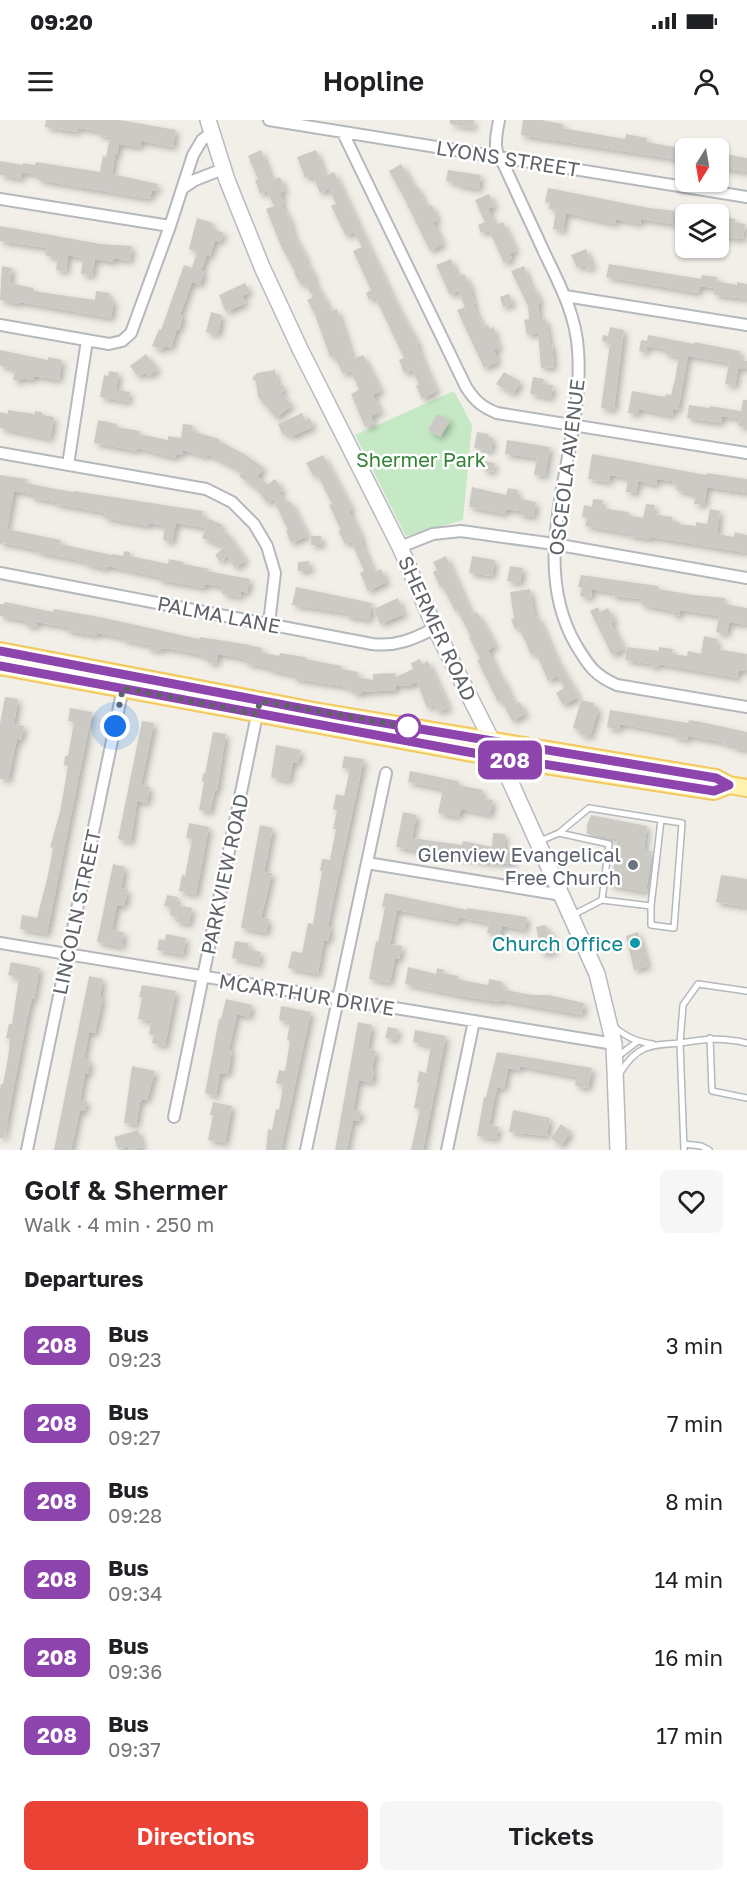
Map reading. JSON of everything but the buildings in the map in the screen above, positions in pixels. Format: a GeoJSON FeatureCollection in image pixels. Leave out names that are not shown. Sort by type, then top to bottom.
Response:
{"type":"FeatureCollection","features":[{"type":"Feature","properties":{"kind":"main road","name":"SHERMER ROAD"},"geometry":{"type":"LineString","coordinates":[[209,126],[223,170],[262,267],[400,547],[435,628],[492,741],[597,974],[614,1052],[618,1150]]}},
{"type":"Feature","properties":{"kind":"main road"},"geometry":{"type":"LineString","coordinates":[[0,651],[124,681],[500,758],[714,791],[729,785]]}},
{"type":"Feature","properties":{"kind":"main road"},"geometry":{"type":"LineString","coordinates":[[0,666],[124,681]]}},
{"type":"Feature","properties":{"kind":"main road"},"geometry":{"type":"LineString","coordinates":[[258,707],[492,741],[716,778],[729,785],[747,788]]}},
{"type":"Feature","properties":{"kind":"street","name":"LYONS STREET"},"geometry":{"type":"LineString","coordinates":[[269,120],[747,197]]}},
{"type":"Feature","properties":{"kind":"street"},"geometry":{"type":"LineString","coordinates":[[497,156],[499,120]]}},
{"type":"Feature","properties":{"kind":"street"},"geometry":{"type":"LineString","coordinates":[[0,325],[109,344],[122,341],[131,333],[193,155],[209,126]]}},
{"type":"Feature","properties":{"kind":"street"},"geometry":{"type":"LineString","coordinates":[[343,133],[466,387],[483,408],[497,413],[747,453]]}},
{"type":"Feature","properties":{"kind":"street","name":"OSCEOLA AVENUE"},"geometry":{"type":"LineString","coordinates":[[497,156],[504,165],[565,296],[578,350],[578,394],[554,544],[555,586],[570,633],[598,677],[617,685],[747,707]]}},
{"type":"Feature","properties":{"kind":"street"},"geometry":{"type":"LineString","coordinates":[[183,188],[195,180],[223,170]]}},
{"type":"Feature","properties":{"kind":"street"},"geometry":{"type":"LineString","coordinates":[[0,199],[170,226]]}},
{"type":"Feature","properties":{"kind":"street"},"geometry":{"type":"LineString","coordinates":[[565,296],[747,325]]}},
{"type":"Feature","properties":{"kind":"street"},"geometry":{"type":"LineString","coordinates":[[68,465],[87,340]]}},
{"type":"Feature","properties":{"kind":"street"},"geometry":{"type":"LineString","coordinates":[[0,453],[206,489],[232,502],[254,524],[267,546],[275,573],[269,623]]}},
{"type":"Feature","properties":{"kind":"street"},"geometry":{"type":"LineString","coordinates":[[400,547],[433,534],[461,531],[554,544],[747,578]]}},
{"type":"Feature","properties":{"kind":"street","name":"PALMA LANE"},"geometry":{"type":"LineString","coordinates":[[0,573],[385,646],[399,644],[435,628]]}},
{"type":"Feature","properties":{"kind":"street","name":"LINCOLN STREET"},"geometry":{"type":"LineString","coordinates":[[27,1150],[124,681]]}},
{"type":"Feature","properties":{"kind":"street","name":"PARKVIEW ROAD"},"geometry":{"type":"LineString","coordinates":[[174,1117],[258,707]]}},
{"type":"Feature","properties":{"kind":"street"},"geometry":{"type":"LineString","coordinates":[[306,1150],[386,773]]}},
{"type":"Feature","properties":{"kind":"street"},"geometry":{"type":"LineString","coordinates":[[367,863],[562,895]]}},
{"type":"Feature","properties":{"kind":"street","name":"MCARTHUR DRIVE"},"geometry":{"type":"LineString","coordinates":[[0,943],[474,1021],[614,1052]]}},
{"type":"Feature","properties":{"kind":"street"},"geometry":{"type":"LineString","coordinates":[[447,1150],[474,1021]]}},
{"type":"Feature","properties":{"kind":"lane"},"geometry":{"type":"LineString","coordinates":[[537,842],[559,833],[589,808],[682,823],[674,928],[651,925],[651,906],[661,820]]}},
{"type":"Feature","properties":{"kind":"lane"},"geometry":{"type":"LineString","coordinates":[[559,833],[609,844],[602,900]]}},
{"type":"Feature","properties":{"kind":"lane"},"geometry":{"type":"LineString","coordinates":[[572,916],[602,900],[651,906]]}},
{"type":"Feature","properties":{"kind":"lane"},"geometry":{"type":"LineString","coordinates":[[709,1150],[701,1146],[684,1147],[680,1043],[683,1005],[698,984],[747,991]]}},
{"type":"Feature","properties":{"kind":"lane"},"geometry":{"type":"LineString","coordinates":[[609,1021],[619,1031],[638,1041],[661,1044]]}},
{"type":"Feature","properties":{"kind":"lane"},"geometry":{"type":"LineString","coordinates":[[710,1038],[712,1091],[747,1098]]}},
{"type":"Feature","properties":{"kind":"lane"},"geometry":{"type":"LineString","coordinates":[[616,1080],[625,1064],[638,1050],[651,1045],[710,1038],[725,1038],[747,1043]]}},
{"type":"Feature","properties":{"kind":"lane"},"geometry":{"type":"LineString","coordinates":[[614,1052],[638,1041]]}},
{"type":"Feature","properties":{"kind":"green space","name":"Shermer Park"},"geometry":{"type":"Polygon","coordinates":[[[454,391],[472,425],[463,520],[406,536],[355,435],[454,391]]]}},
{"type":"Feature","properties":{"kind":"bus line","name":"208"},"geometry":{"type":"LineString","coordinates":[[0,651],[342,716],[716,778],[729,785],[714,791],[500,758],[0,666]]}},
{"type":"Feature","properties":{"kind":"place","name":"Glenview Evangelical Free Church"},"geometry":{"type":"Point","coordinates":[633,865]}},
{"type":"Feature","properties":{"kind":"place","name":"Church Office"},"geometry":{"type":"Point","coordinates":[635,943]}},
{"type":"Feature","properties":{"kind":"route"},"geometry":{"type":"LineString","coordinates":[[115,726],[123,688],[257,714],[260,701],[408,727]]}}]}
